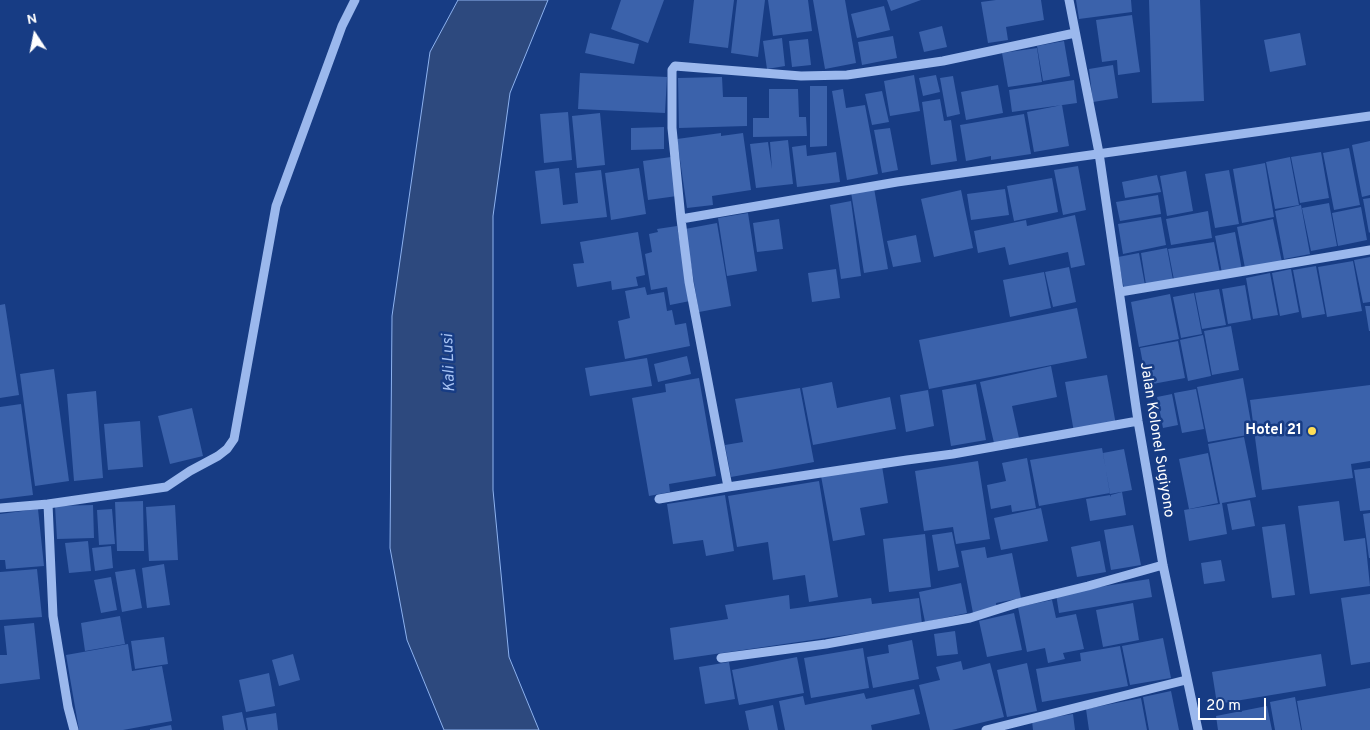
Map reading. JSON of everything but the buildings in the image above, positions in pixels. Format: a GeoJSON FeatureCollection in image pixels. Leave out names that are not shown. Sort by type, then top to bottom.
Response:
{"type":"FeatureCollection","features":[{"type":"Feature","properties":{"kind":"street"},"geometry":{"type":"LineString","coordinates":[[0,508],[48,504],[166,487],[218,456],[227,449],[234,439],[276,206],[342,26],[355,0]]}},
{"type":"Feature","properties":{"kind":"street","name":"Jalan Kolonel Sugiyono"},"geometry":{"type":"LineString","coordinates":[[1069,0],[1099,153],[1138,421],[1163,565],[1198,730]]}},
{"type":"Feature","properties":{"kind":"street"},"geometry":{"type":"LineString","coordinates":[[728,487],[689,282],[681,219],[672,128],[672,70],[675,66],[801,76],[848,75],[943,61],[1075,33]]}},
{"type":"Feature","properties":{"kind":"street"},"geometry":{"type":"LineString","coordinates":[[681,219],[896,182],[1370,116]]}},
{"type":"Feature","properties":{"kind":"street"},"geometry":{"type":"LineString","coordinates":[[1120,292],[1370,250]]}},
{"type":"Feature","properties":{"kind":"street"},"geometry":{"type":"LineString","coordinates":[[659,499],[953,454],[1138,421]]}},
{"type":"Feature","properties":{"kind":"street"},"geometry":{"type":"LineString","coordinates":[[48,504],[52,616],[74,730]]}},
{"type":"Feature","properties":{"kind":"street"},"geometry":{"type":"LineString","coordinates":[[721,658],[826,644],[970,618],[1018,603],[1163,565]]}},
{"type":"Feature","properties":{"kind":"street"},"geometry":{"type":"LineString","coordinates":[[986,730],[1186,680]]}},
{"type":"Feature","properties":{"kind":"water","name":"Kali Lusi"},"geometry":{"type":"Polygon","coordinates":[[[458,0],[548,0],[510,93],[493,216],[493,490],[509,657],[539,730],[444,730],[407,640],[390,548],[392,316],[430,52],[458,0]]]}},
{"type":"Feature","properties":{"kind":"place","name":"Hotel 21"},"geometry":{"type":"Point","coordinates":[1312,431]}}]}
